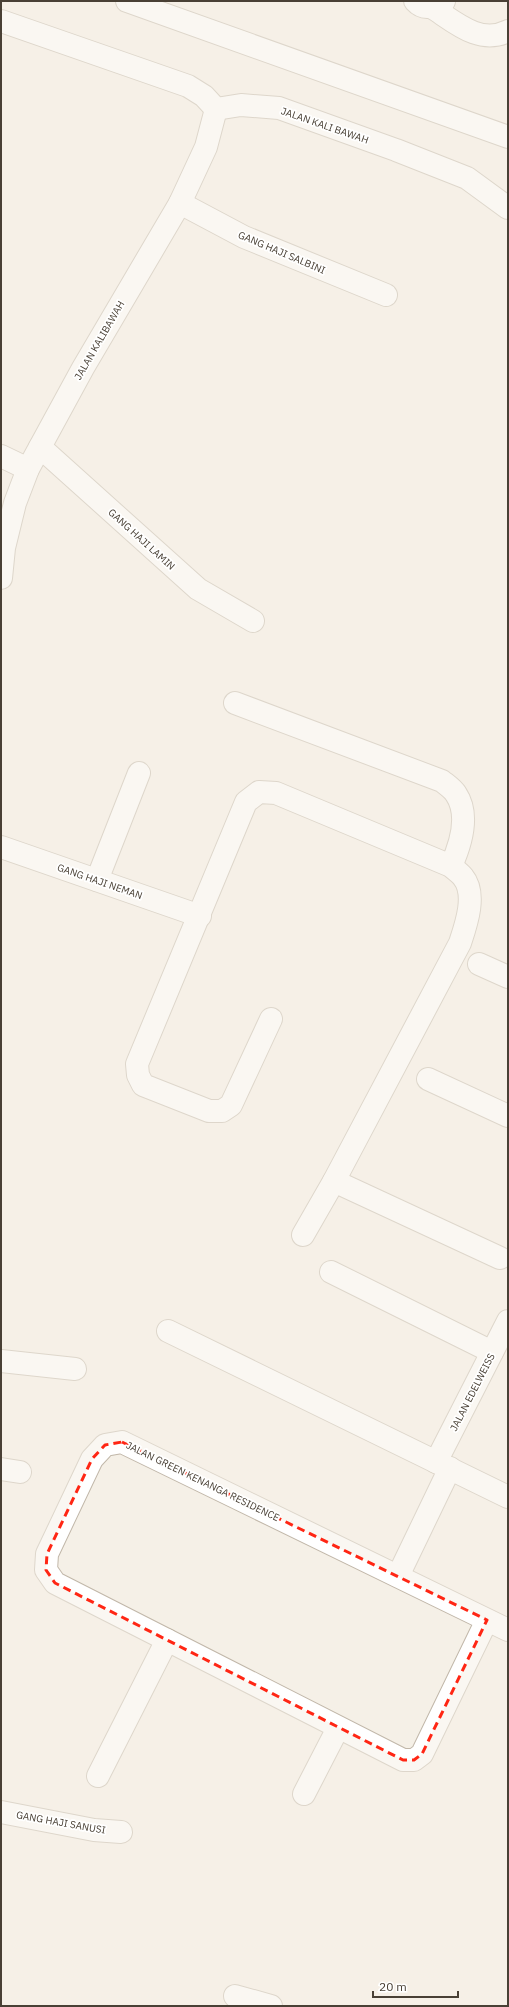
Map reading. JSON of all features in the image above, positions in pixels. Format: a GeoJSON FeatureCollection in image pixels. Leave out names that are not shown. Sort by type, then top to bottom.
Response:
{"type":"FeatureCollection","features":[{"type":"Feature","properties":{"kind":"street"},"geometry":{"type":"LineString","coordinates":[[127,1],[508,138]]}},
{"type":"Feature","properties":{"kind":"street"},"geometry":{"type":"LineString","coordinates":[[431,3],[472,34],[498,36],[508,31]]}},
{"type":"Feature","properties":{"kind":"street"},"geometry":{"type":"LineString","coordinates":[[1,21],[188,86],[204,96],[216,109]]}},
{"type":"Feature","properties":{"kind":"street","name":"JALAN KALI BAWAH"},"geometry":{"type":"LineString","coordinates":[[216,109],[241,105],[279,108],[396,150],[467,178],[508,208]]}},
{"type":"Feature","properties":{"kind":"street","name":"JALAN KALIBAWAH"},"geometry":{"type":"LineString","coordinates":[[1,578],[4,548],[15,503],[28,469],[83,368],[180,203],[206,147],[216,109]]}},
{"type":"Feature","properties":{"kind":"street","name":"GANG HAJI SALBINI"},"geometry":{"type":"LineString","coordinates":[[180,203],[244,237],[386,295]]}},
{"type":"Feature","properties":{"kind":"street","name":"GANG HAJI LAMIN"},"geometry":{"type":"LineString","coordinates":[[40,447],[198,589],[253,621]]}},
{"type":"Feature","properties":{"kind":"street"},"geometry":{"type":"LineString","coordinates":[[1,456],[28,469]]}},
{"type":"Feature","properties":{"kind":"street"},"geometry":{"type":"LineString","coordinates":[[235,703],[442,782],[456,794],[462,808],[462,824],[458,851],[451,866]]}},
{"type":"Feature","properties":{"kind":"street"},"geometry":{"type":"LineString","coordinates":[[97,880],[139,773]]}},
{"type":"Feature","properties":{"kind":"street"},"geometry":{"type":"LineString","coordinates":[[271,1019],[231,1105],[222,1111],[209,1111],[143,1085],[138,1075],[138,1064],[246,802],[259,792],[276,793],[451,866],[464,878],[469,895],[469,917],[460,943],[334,1181],[303,1235]]}},
{"type":"Feature","properties":{"kind":"street","name":"GANG HAJI NEMAN"},"geometry":{"type":"LineString","coordinates":[[1,847],[200,916]]}},
{"type":"Feature","properties":{"kind":"street"},"geometry":{"type":"LineString","coordinates":[[478,964],[508,977]]}},
{"type":"Feature","properties":{"kind":"street"},"geometry":{"type":"LineString","coordinates":[[428,1079],[508,1116]]}},
{"type":"Feature","properties":{"kind":"street"},"geometry":{"type":"LineString","coordinates":[[334,1181],[500,1258]]}},
{"type":"Feature","properties":{"kind":"street"},"geometry":{"type":"LineString","coordinates":[[331,1272],[492,1352]]}},
{"type":"Feature","properties":{"kind":"street","name":"JALAN EDELWEISS"},"geometry":{"type":"LineString","coordinates":[[398,1576],[443,1465],[492,1352],[508,1321]]}},
{"type":"Feature","properties":{"kind":"street"},"geometry":{"type":"LineString","coordinates":[[168,1331],[508,1497]]}},
{"type":"Feature","properties":{"kind":"street"},"geometry":{"type":"LineString","coordinates":[[1,1361],[75,1369]]}},
{"type":"Feature","properties":{"kind":"street","name":"JALAN GREEN KENANGA RESIDENCE"},"geometry":{"type":"LineString","coordinates":[[487,1620],[422,1754],[414,1760],[403,1760],[55,1583],[46,1570],[47,1554],[92,1460],[104,1445],[122,1442],[508,1630]]}},
{"type":"Feature","properties":{"kind":"street"},"geometry":{"type":"LineString","coordinates":[[98,1776],[167,1640]]}},
{"type":"Feature","properties":{"kind":"street"},"geometry":{"type":"LineString","coordinates":[[304,1794],[338,1728]]}},
{"type":"Feature","properties":{"kind":"street","name":"GANG HAJI SANUSI"},"geometry":{"type":"LineString","coordinates":[[1,1812],[94,1830],[121,1832]]}},
{"type":"Feature","properties":{"kind":"street"},"geometry":{"type":"LineString","coordinates":[[235,1996],[271,2006]]}},
{"type":"Feature","properties":{"kind":"highlighted area"},"geometry":{"type":"Polygon","coordinates":[[[122,1442],[487,1620],[422,1754],[414,1760],[403,1760],[55,1583],[46,1570],[47,1554],[92,1459],[105,1445],[122,1442]]]}}]}
